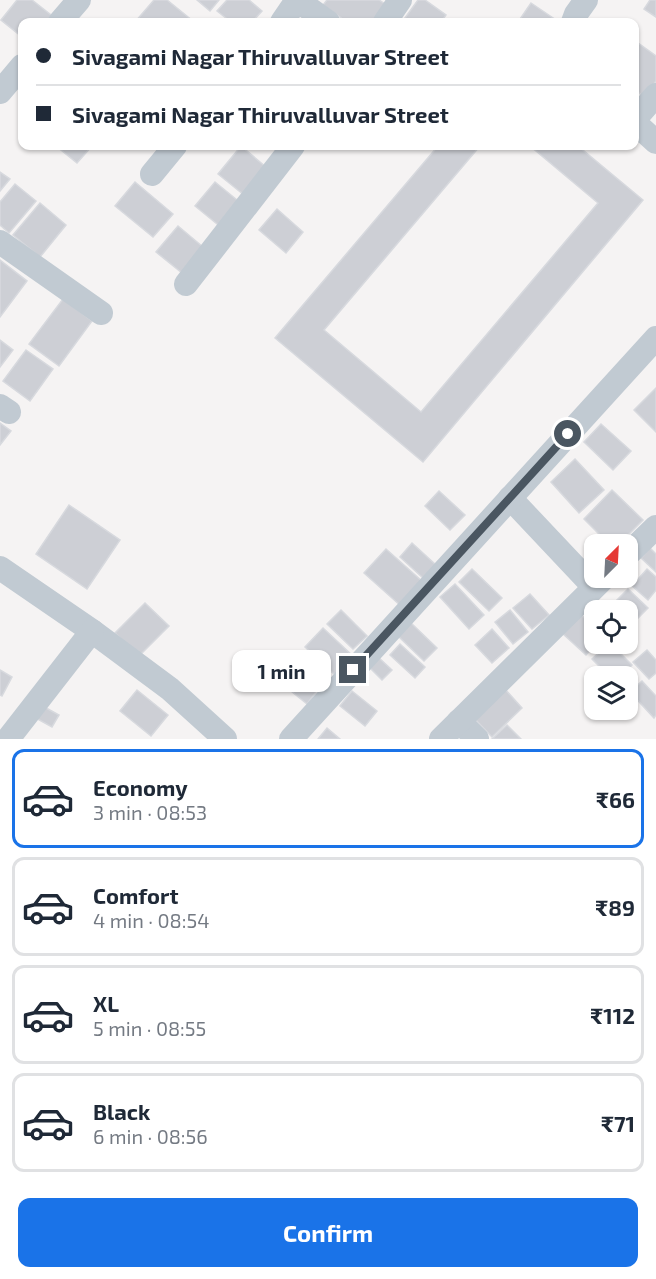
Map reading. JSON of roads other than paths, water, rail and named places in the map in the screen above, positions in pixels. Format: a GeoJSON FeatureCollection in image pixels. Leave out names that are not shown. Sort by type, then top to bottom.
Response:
{"type":"FeatureCollection","features":[{"type":"Feature","properties":{"kind":"street"},"geometry":{"type":"LineString","coordinates":[[63,18],[79,0]]}},
{"type":"Feature","properties":{"kind":"street"},"geometry":{"type":"LineString","coordinates":[[285,18],[297,0],[322,18]]}},
{"type":"Feature","properties":{"kind":"street"},"geometry":{"type":"LineString","coordinates":[[388,18],[400,0]]}},
{"type":"Feature","properties":{"kind":"street"},"geometry":{"type":"LineString","coordinates":[[574,18],[586,0]]}},
{"type":"Feature","properties":{"kind":"street"},"geometry":{"type":"LineString","coordinates":[[0,92],[18,71]]}},
{"type":"Feature","properties":{"kind":"street"},"geometry":{"type":"LineString","coordinates":[[639,115],[656,95]]}},
{"type":"Feature","properties":{"kind":"street"},"geometry":{"type":"LineString","coordinates":[[639,126],[656,142]]}},
{"type":"Feature","properties":{"kind":"street"},"geometry":{"type":"LineString","coordinates":[[152,174],[172,150]]}},
{"type":"Feature","properties":{"kind":"street"},"geometry":{"type":"LineString","coordinates":[[186,284],[290,150]]}},
{"type":"Feature","properties":{"kind":"street"},"geometry":{"type":"LineString","coordinates":[[0,242],[100,313]]}},
{"type":"Feature","properties":{"kind":"street"},"geometry":{"type":"LineString","coordinates":[[291,739],[656,338]]}},
{"type":"Feature","properties":{"kind":"street"},"geometry":{"type":"LineString","coordinates":[[510,498],[584,568]]}},
{"type":"Feature","properties":{"kind":"street"},"geometry":{"type":"LineString","coordinates":[[638,544],[656,526]]}},
{"type":"Feature","properties":{"kind":"street"},"geometry":{"type":"LineString","coordinates":[[0,568],[170,689],[225,739]]}},
{"type":"Feature","properties":{"kind":"street"},"geometry":{"type":"LineString","coordinates":[[441,739],[593,588]]}},
{"type":"Feature","properties":{"kind":"street"},"geometry":{"type":"LineString","coordinates":[[8,739],[92,632]]}},
{"type":"Feature","properties":{"kind":"street"},"geometry":{"type":"LineString","coordinates":[[459,721],[477,739]]}}]}
